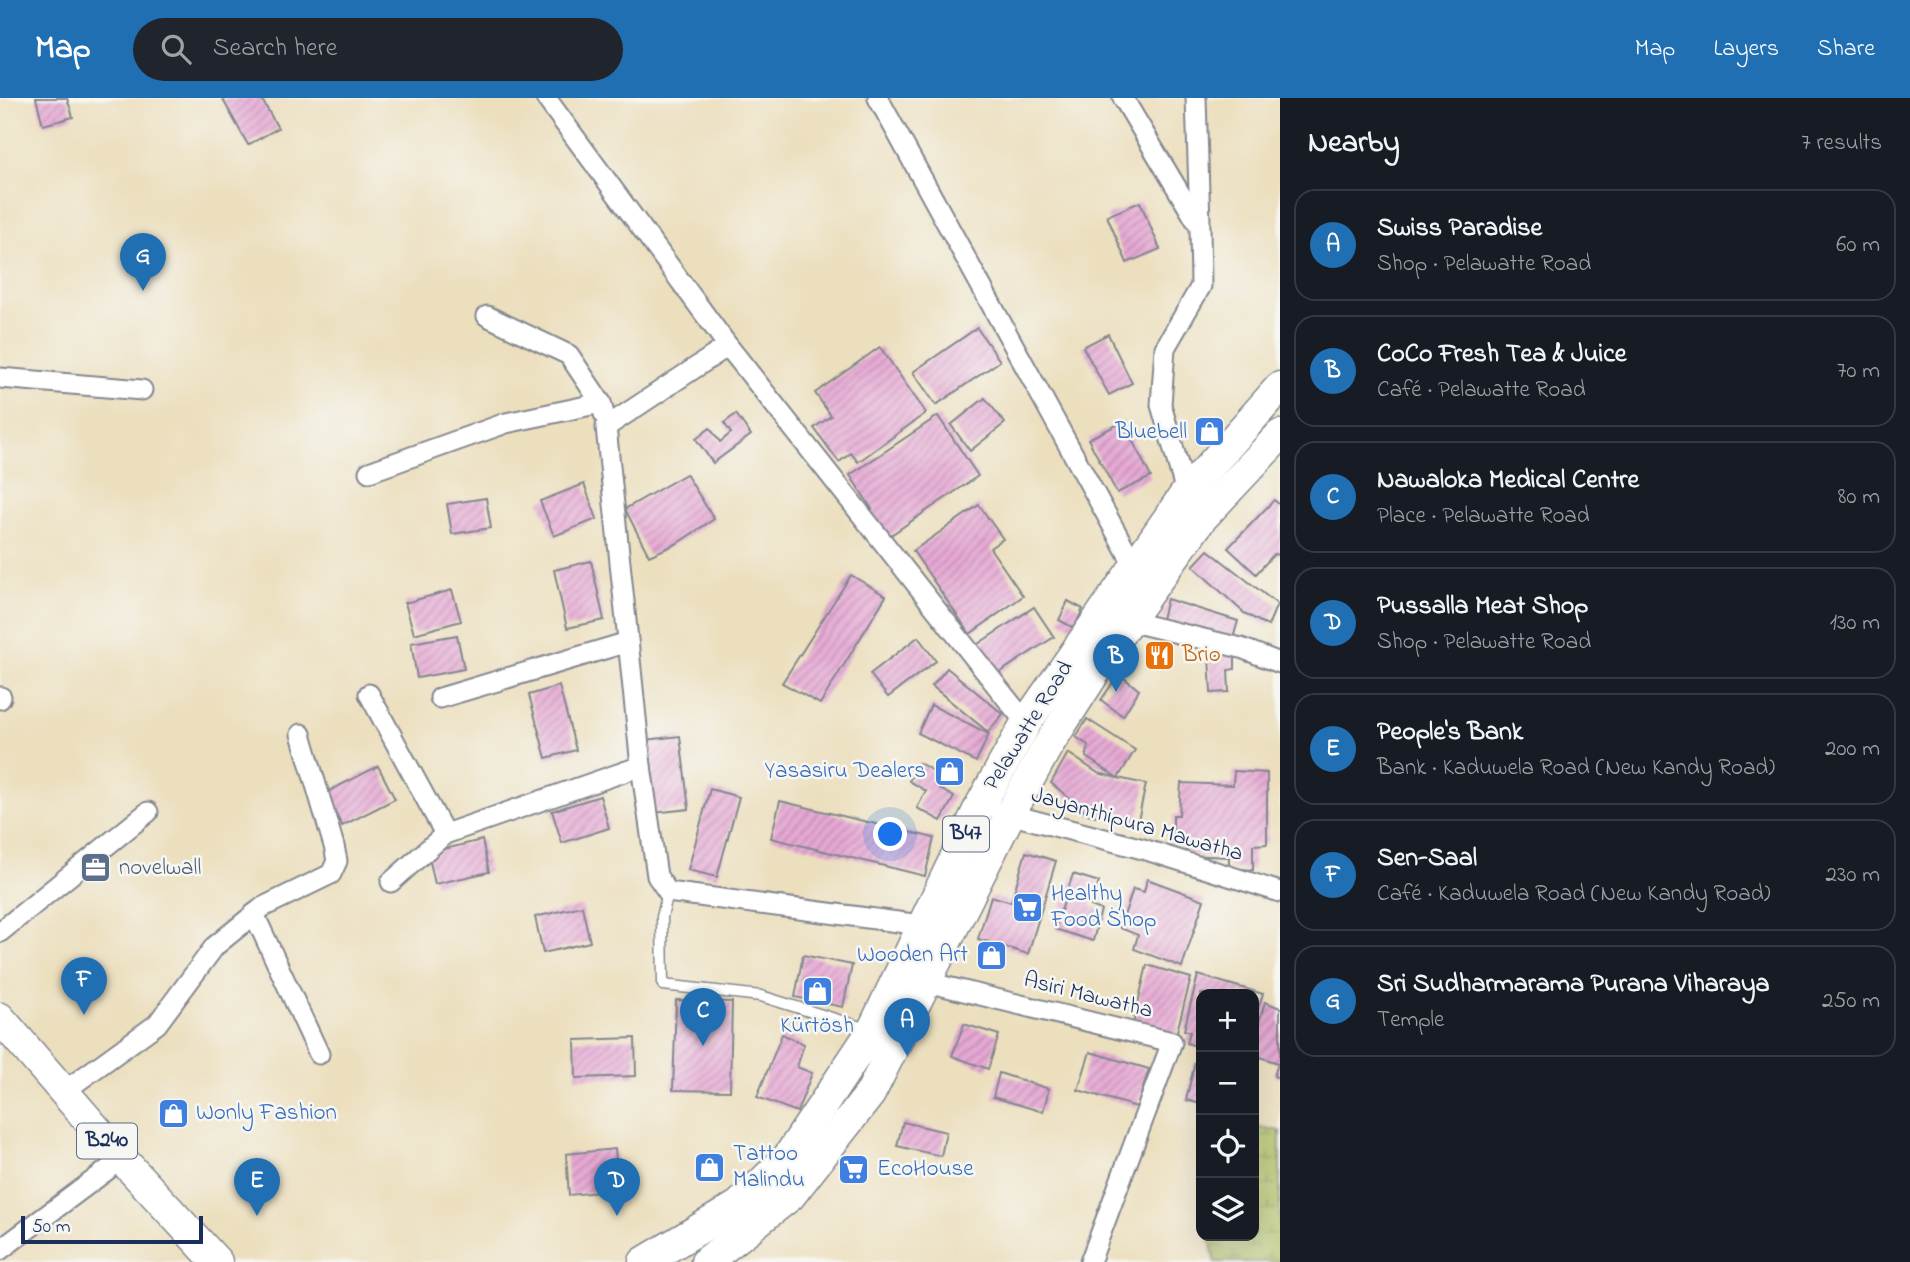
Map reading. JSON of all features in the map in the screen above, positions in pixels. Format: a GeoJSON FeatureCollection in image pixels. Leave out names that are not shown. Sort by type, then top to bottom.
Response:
{"type":"FeatureCollection","features":[{"type":"Feature","properties":{"kind":"main road","name":"Pelawatte Road"},"geometry":{"type":"LineString","coordinates":[[644,1262],[738,1205],[788,1157],[872,1031],[980,806],[1026,723],[1185,494],[1280,387]]}},
{"type":"Feature","properties":{"kind":"main road","name":"Pelawatte Road"},"geometry":{"type":"LineString","coordinates":[[706,1262],[790,1196],[870,1094],[1010,814],[1047,747],[1128,621],[1202,518],[1280,435]]}},
{"type":"Feature","properties":{"kind":"main road","name":"B240"},"geometry":{"type":"LineString","coordinates":[[0,1018],[122,1159],[217,1262]]}},
{"type":"Feature","properties":{"kind":"street"},"geometry":{"type":"LineString","coordinates":[[546,98],[728,346],[1026,723]]}},
{"type":"Feature","properties":{"kind":"street"},"geometry":{"type":"LineString","coordinates":[[878,98],[1134,565]]}},
{"type":"Feature","properties":{"kind":"street"},"geometry":{"type":"LineString","coordinates":[[1123,98],[1200,227]]}},
{"type":"Feature","properties":{"kind":"street"},"geometry":{"type":"LineString","coordinates":[[1196,98],[1201,286],[1165,348],[1161,405],[1185,494],[1202,518]]}},
{"type":"Feature","properties":{"kind":"street"},"geometry":{"type":"LineString","coordinates":[[488,316],[569,355],[601,403],[606,427],[640,766],[657,876],[668,892],[921,925]]}},
{"type":"Feature","properties":{"kind":"street"},"geometry":{"type":"LineString","coordinates":[[606,427],[728,346]]}},
{"type":"Feature","properties":{"kind":"street"},"geometry":{"type":"LineString","coordinates":[[0,379],[142,390]]}},
{"type":"Feature","properties":{"kind":"street"},"geometry":{"type":"LineString","coordinates":[[369,471],[506,423],[601,403]]}},
{"type":"Feature","properties":{"kind":"street"},"geometry":{"type":"LineString","coordinates":[[1128,621],[1241,648],[1280,663]]}},
{"type":"Feature","properties":{"kind":"street"},"geometry":{"type":"LineString","coordinates":[[440,698],[628,642]]}},
{"type":"Feature","properties":{"kind":"street"},"geometry":{"type":"LineString","coordinates":[[369,694],[445,834]]}},
{"type":"Feature","properties":{"kind":"street"},"geometry":{"type":"LineString","coordinates":[[63,1092],[157,1024],[215,946],[254,914],[331,874],[337,861],[301,734]]}},
{"type":"Feature","properties":{"kind":"street"},"geometry":{"type":"LineString","coordinates":[[391,883],[445,834],[640,766]]}},
{"type":"Feature","properties":{"kind":"street","name":"Jayanthipura Mawatha"},"geometry":{"type":"LineString","coordinates":[[980,806],[1143,849],[1280,892]]}},
{"type":"Feature","properties":{"kind":"street"},"geometry":{"type":"LineString","coordinates":[[0,932],[148,812]]}},
{"type":"Feature","properties":{"kind":"street"},"geometry":{"type":"LineString","coordinates":[[254,914],[319,1054]]}},
{"type":"Feature","properties":{"kind":"street","name":"Asiri Mawatha"},"geometry":{"type":"LineString","coordinates":[[927,982],[1172,1042],[1090,1262]]}},
{"type":"Feature","properties":{"kind":"street"},"geometry":{"type":"LineString","coordinates":[[0,1250],[122,1159]]}},
{"type":"Feature","properties":{"kind":"lane"},"geometry":{"type":"LineString","coordinates":[[668,892],[662,917],[663,985],[761,996],[872,1031]]}},
{"type":"Feature","properties":{"kind":"green space"},"geometry":{"type":"Polygon","coordinates":[[[1259,1128],[1280,1131],[1280,1262],[1215,1262],[1210,1241],[1259,1241],[1259,1128]]]}},
{"type":"Feature","properties":{"kind":"building"},"geometry":{"type":"Polygon","coordinates":[[[36,98],[67,98],[73,117],[43,125],[36,98]]]}},
{"type":"Feature","properties":{"kind":"building"},"geometry":{"type":"Polygon","coordinates":[[[222,98],[261,98],[278,128],[248,145],[222,98]]]}},
{"type":"Feature","properties":{"kind":"building"},"geometry":{"type":"Polygon","coordinates":[[[1140,202],[1160,249],[1127,263],[1107,216],[1140,202]]]}},
{"type":"Feature","properties":{"kind":"building"},"geometry":{"type":"Polygon","coordinates":[[[977,328],[1000,361],[936,405],[913,372],[977,328]]]}},
{"type":"Feature","properties":{"kind":"building"},"geometry":{"type":"Polygon","coordinates":[[[1108,334],[1132,383],[1109,395],[1083,347],[1108,334]]]}},
{"type":"Feature","properties":{"kind":"building"},"geometry":{"type":"Polygon","coordinates":[[[880,347],[926,413],[858,462],[851,453],[839,462],[814,428],[831,416],[815,393],[880,347]]]}},
{"type":"Feature","properties":{"kind":"building"},"geometry":{"type":"Polygon","coordinates":[[[985,398],[1005,423],[970,451],[951,425],[985,398]]]}},
{"type":"Feature","properties":{"kind":"building"},"geometry":{"type":"Polygon","coordinates":[[[736,414],[751,435],[713,463],[696,439],[710,428],[720,442],[731,433],[724,423],[736,414]]]}},
{"type":"Feature","properties":{"kind":"building"},"geometry":{"type":"Polygon","coordinates":[[[938,416],[978,476],[882,541],[865,514],[872,509],[850,475],[938,416]]]}},
{"type":"Feature","properties":{"kind":"building"},"geometry":{"type":"Polygon","coordinates":[[[1123,422],[1151,477],[1117,493],[1088,439],[1123,422]]]}},
{"type":"Feature","properties":{"kind":"building"},"geometry":{"type":"Polygon","coordinates":[[[686,474],[714,519],[676,544],[649,556],[625,509],[686,474]]]}},
{"type":"Feature","properties":{"kind":"building"},"geometry":{"type":"Polygon","coordinates":[[[584,484],[597,519],[554,536],[540,501],[584,484]]]}},
{"type":"Feature","properties":{"kind":"building"},"geometry":{"type":"Polygon","coordinates":[[[486,498],[491,528],[452,534],[447,504],[486,498]]]}},
{"type":"Feature","properties":{"kind":"building"},"geometry":{"type":"Polygon","coordinates":[[[1274,500],[1280,505],[1280,555],[1274,554],[1256,574],[1228,548],[1274,500]]]}},
{"type":"Feature","properties":{"kind":"building"},"geometry":{"type":"Polygon","coordinates":[[[979,505],[1003,539],[990,548],[1023,596],[970,634],[913,551],[979,505]]]}},
{"type":"Feature","properties":{"kind":"building"},"geometry":{"type":"Polygon","coordinates":[[[1208,550],[1277,604],[1268,626],[1244,613],[1193,566],[1208,550]]]}},
{"type":"Feature","properties":{"kind":"building"},"geometry":{"type":"Polygon","coordinates":[[[591,561],[604,620],[567,628],[554,570],[591,561]]]}},
{"type":"Feature","properties":{"kind":"building"},"geometry":{"type":"Polygon","coordinates":[[[851,575],[886,596],[820,704],[782,683],[851,575]]]}},
{"type":"Feature","properties":{"kind":"building"},"geometry":{"type":"Polygon","coordinates":[[[452,590],[461,621],[414,634],[405,603],[452,590]]]}},
{"type":"Feature","properties":{"kind":"building"},"geometry":{"type":"Polygon","coordinates":[[[1167,599],[1238,621],[1232,642],[1162,619],[1167,599]]]}},
{"type":"Feature","properties":{"kind":"building"},"geometry":{"type":"Polygon","coordinates":[[[1068,601],[1083,609],[1074,628],[1059,620],[1068,601]]]}},
{"type":"Feature","properties":{"kind":"building"},"geometry":{"type":"Polygon","coordinates":[[[1034,607],[1054,637],[994,676],[975,646],[1034,607]]]}},
{"type":"Feature","properties":{"kind":"building"},"geometry":{"type":"Polygon","coordinates":[[[457,635],[464,669],[417,678],[411,643],[457,635]]]}},
{"type":"Feature","properties":{"kind":"building"},"geometry":{"type":"Polygon","coordinates":[[[918,637],[936,661],[888,697],[870,674],[918,637]]]}},
{"type":"Feature","properties":{"kind":"building"},"geometry":{"type":"Polygon","coordinates":[[[1235,654],[1235,669],[1228,670],[1229,692],[1211,693],[1209,656],[1235,654]]]}},
{"type":"Feature","properties":{"kind":"building"},"geometry":{"type":"Polygon","coordinates":[[[947,668],[1003,714],[988,732],[932,686],[947,668]]]}},
{"type":"Feature","properties":{"kind":"building"},"geometry":{"type":"Polygon","coordinates":[[[1119,674],[1139,690],[1123,716],[1101,700],[1119,674]]]}},
{"type":"Feature","properties":{"kind":"building"},"geometry":{"type":"Polygon","coordinates":[[[559,686],[576,750],[546,758],[529,695],[559,686]]]}},
{"type":"Feature","properties":{"kind":"building"},"geometry":{"type":"Polygon","coordinates":[[[931,705],[989,734],[976,762],[918,733],[931,705]]]}},
{"type":"Feature","properties":{"kind":"building"},"geometry":{"type":"Polygon","coordinates":[[[1087,719],[1135,750],[1118,778],[1086,757],[1088,745],[1076,737],[1087,719]]]}},
{"type":"Feature","properties":{"kind":"building"},"geometry":{"type":"Polygon","coordinates":[[[680,736],[689,809],[653,813],[645,740],[680,736]]]}},
{"type":"Feature","properties":{"kind":"building"},"geometry":{"type":"Polygon","coordinates":[[[1068,753],[1098,773],[1146,784],[1137,825],[1088,814],[1051,783],[1068,753]]]}},
{"type":"Feature","properties":{"kind":"building"},"geometry":{"type":"Polygon","coordinates":[[[919,763],[946,778],[940,789],[954,797],[941,821],[917,808],[926,791],[909,781],[919,763]]]}},
{"type":"Feature","properties":{"kind":"building"},"geometry":{"type":"Polygon","coordinates":[[[378,766],[395,799],[342,826],[325,793],[378,766]]]}},
{"type":"Feature","properties":{"kind":"building"},"geometry":{"type":"Polygon","coordinates":[[[1234,771],[1267,773],[1267,844],[1253,845],[1253,870],[1229,868],[1229,857],[1187,855],[1186,843],[1173,842],[1173,815],[1179,815],[1181,783],[1233,785],[1234,771]]]}},
{"type":"Feature","properties":{"kind":"building"},"geometry":{"type":"Polygon","coordinates":[[[710,789],[739,797],[717,877],[688,870],[710,789]]]}},
{"type":"Feature","properties":{"kind":"building"},"geometry":{"type":"Polygon","coordinates":[[[600,796],[609,828],[562,843],[552,811],[600,796]]]}},
{"type":"Feature","properties":{"kind":"building"},"geometry":{"type":"Polygon","coordinates":[[[780,801],[934,838],[925,876],[771,838],[780,801]]]}},
{"type":"Feature","properties":{"kind":"building"},"geometry":{"type":"Polygon","coordinates":[[[482,840],[489,872],[435,884],[428,853],[482,840]]]}},
{"type":"Feature","properties":{"kind":"building"},"geometry":{"type":"Polygon","coordinates":[[[1026,852],[1056,861],[1028,954],[978,939],[991,896],[1011,902],[1026,852]]]}},
{"type":"Feature","properties":{"kind":"building"},"geometry":{"type":"Polygon","coordinates":[[[1073,874],[1099,882],[1091,906],[1101,910],[1093,941],[1055,929],[1073,874]]]}},
{"type":"Feature","properties":{"kind":"building"},"geometry":{"type":"Polygon","coordinates":[[[1147,879],[1204,900],[1182,967],[1134,949],[1138,935],[1120,928],[1133,889],[1144,892],[1147,879]]]}},
{"type":"Feature","properties":{"kind":"building"},"geometry":{"type":"Polygon","coordinates":[[[582,906],[590,942],[543,953],[535,917],[582,906]]]}},
{"type":"Feature","properties":{"kind":"building"},"geometry":{"type":"Polygon","coordinates":[[[803,955],[852,965],[843,1007],[795,997],[803,955]]]}},
{"type":"Feature","properties":{"kind":"building"},"geometry":{"type":"Polygon","coordinates":[[[1147,965],[1191,978],[1176,1035],[1133,1024],[1147,965]]]}},
{"type":"Feature","properties":{"kind":"building"},"geometry":{"type":"Polygon","coordinates":[[[1198,975],[1246,989],[1196,989],[1196,1046],[1187,1043],[1190,1032],[1184,1030],[1198,975]]]}},
{"type":"Feature","properties":{"kind":"building"},"geometry":{"type":"Polygon","coordinates":[[[676,1000],[732,1002],[730,1091],[673,1090],[676,1000]]]}},
{"type":"Feature","properties":{"kind":"building"},"geometry":{"type":"Polygon","coordinates":[[[1265,1002],[1280,1008],[1280,1078],[1274,1076],[1278,1063],[1259,1057],[1259,1022],[1265,1002]]]}},
{"type":"Feature","properties":{"kind":"building"},"geometry":{"type":"Polygon","coordinates":[[[964,1024],[999,1035],[988,1069],[952,1056],[964,1024]]]}},
{"type":"Feature","properties":{"kind":"building"},"geometry":{"type":"Polygon","coordinates":[[[782,1034],[804,1044],[797,1067],[812,1073],[797,1112],[757,1097],[782,1034]]]}},
{"type":"Feature","properties":{"kind":"building"},"geometry":{"type":"Polygon","coordinates":[[[635,1038],[636,1076],[576,1078],[575,1040],[635,1038]]]}},
{"type":"Feature","properties":{"kind":"building"},"geometry":{"type":"Polygon","coordinates":[[[1090,1052],[1149,1069],[1137,1107],[1078,1090],[1090,1052]]]}},
{"type":"Feature","properties":{"kind":"building"},"geometry":{"type":"Polygon","coordinates":[[[1195,1062],[1196,1103],[1186,1100],[1195,1062]]]}},
{"type":"Feature","properties":{"kind":"building"},"geometry":{"type":"Polygon","coordinates":[[[999,1073],[1049,1089],[1043,1112],[993,1097],[999,1073]]]}},
{"type":"Feature","properties":{"kind":"building"},"geometry":{"type":"Polygon","coordinates":[[[903,1122],[946,1132],[941,1156],[897,1146],[903,1122]]]}},
{"type":"Feature","properties":{"kind":"building"},"geometry":{"type":"Polygon","coordinates":[[[615,1149],[619,1190],[569,1195],[566,1154],[615,1149]]]}},
{"type":"Feature","properties":{"kind":"place","name":"Sri Sudharmarama Purana Viharaya"},"geometry":{"type":"Point","coordinates":[143,291]}},
{"type":"Feature","properties":{"kind":"place","name":"Bluebell"},"geometry":{"type":"Point","coordinates":[1210,432]}},
{"type":"Feature","properties":{"kind":"place","name":"Brio"},"geometry":{"type":"Point","coordinates":[1159,655]}},
{"type":"Feature","properties":{"kind":"place","name":"CoCo Fresh Tea & Juice"},"geometry":{"type":"Point","coordinates":[1116,692]}},
{"type":"Feature","properties":{"kind":"place","name":"Yasasiru Dealers"},"geometry":{"type":"Point","coordinates":[949,771]}},
{"type":"Feature","properties":{"kind":"place","name":"novelwall"},"geometry":{"type":"Point","coordinates":[96,868]}},
{"type":"Feature","properties":{"kind":"place","name":"Healthy Food Shop"},"geometry":{"type":"Point","coordinates":[1028,907]}},
{"type":"Feature","properties":{"kind":"place","name":"Wooden Art"},"geometry":{"type":"Point","coordinates":[991,955]}},
{"type":"Feature","properties":{"kind":"place","name":"Kürtösh"},"geometry":{"type":"Point","coordinates":[817,992]}},
{"type":"Feature","properties":{"kind":"place","name":"Sen-Saal"},"geometry":{"type":"Point","coordinates":[84,1015]}},
{"type":"Feature","properties":{"kind":"place","name":"Nawaloka Medical Centre"},"geometry":{"type":"Point","coordinates":[703,1046]}},
{"type":"Feature","properties":{"kind":"place","name":"Swiss Paradise"},"geometry":{"type":"Point","coordinates":[907,1056]}},
{"type":"Feature","properties":{"kind":"place","name":"Wonly Fashion"},"geometry":{"type":"Point","coordinates":[173,1113]}},
{"type":"Feature","properties":{"kind":"place","name":"Tattoo Malindu"},"geometry":{"type":"Point","coordinates":[710,1167]}},
{"type":"Feature","properties":{"kind":"place","name":"EcoHouse"},"geometry":{"type":"Point","coordinates":[854,1169]}},
{"type":"Feature","properties":{"kind":"place","name":"People's Bank"},"geometry":{"type":"Point","coordinates":[257,1216]}},
{"type":"Feature","properties":{"kind":"place","name":"Pussalla Meat Shop"},"geometry":{"type":"Point","coordinates":[617,1216]}}]}
